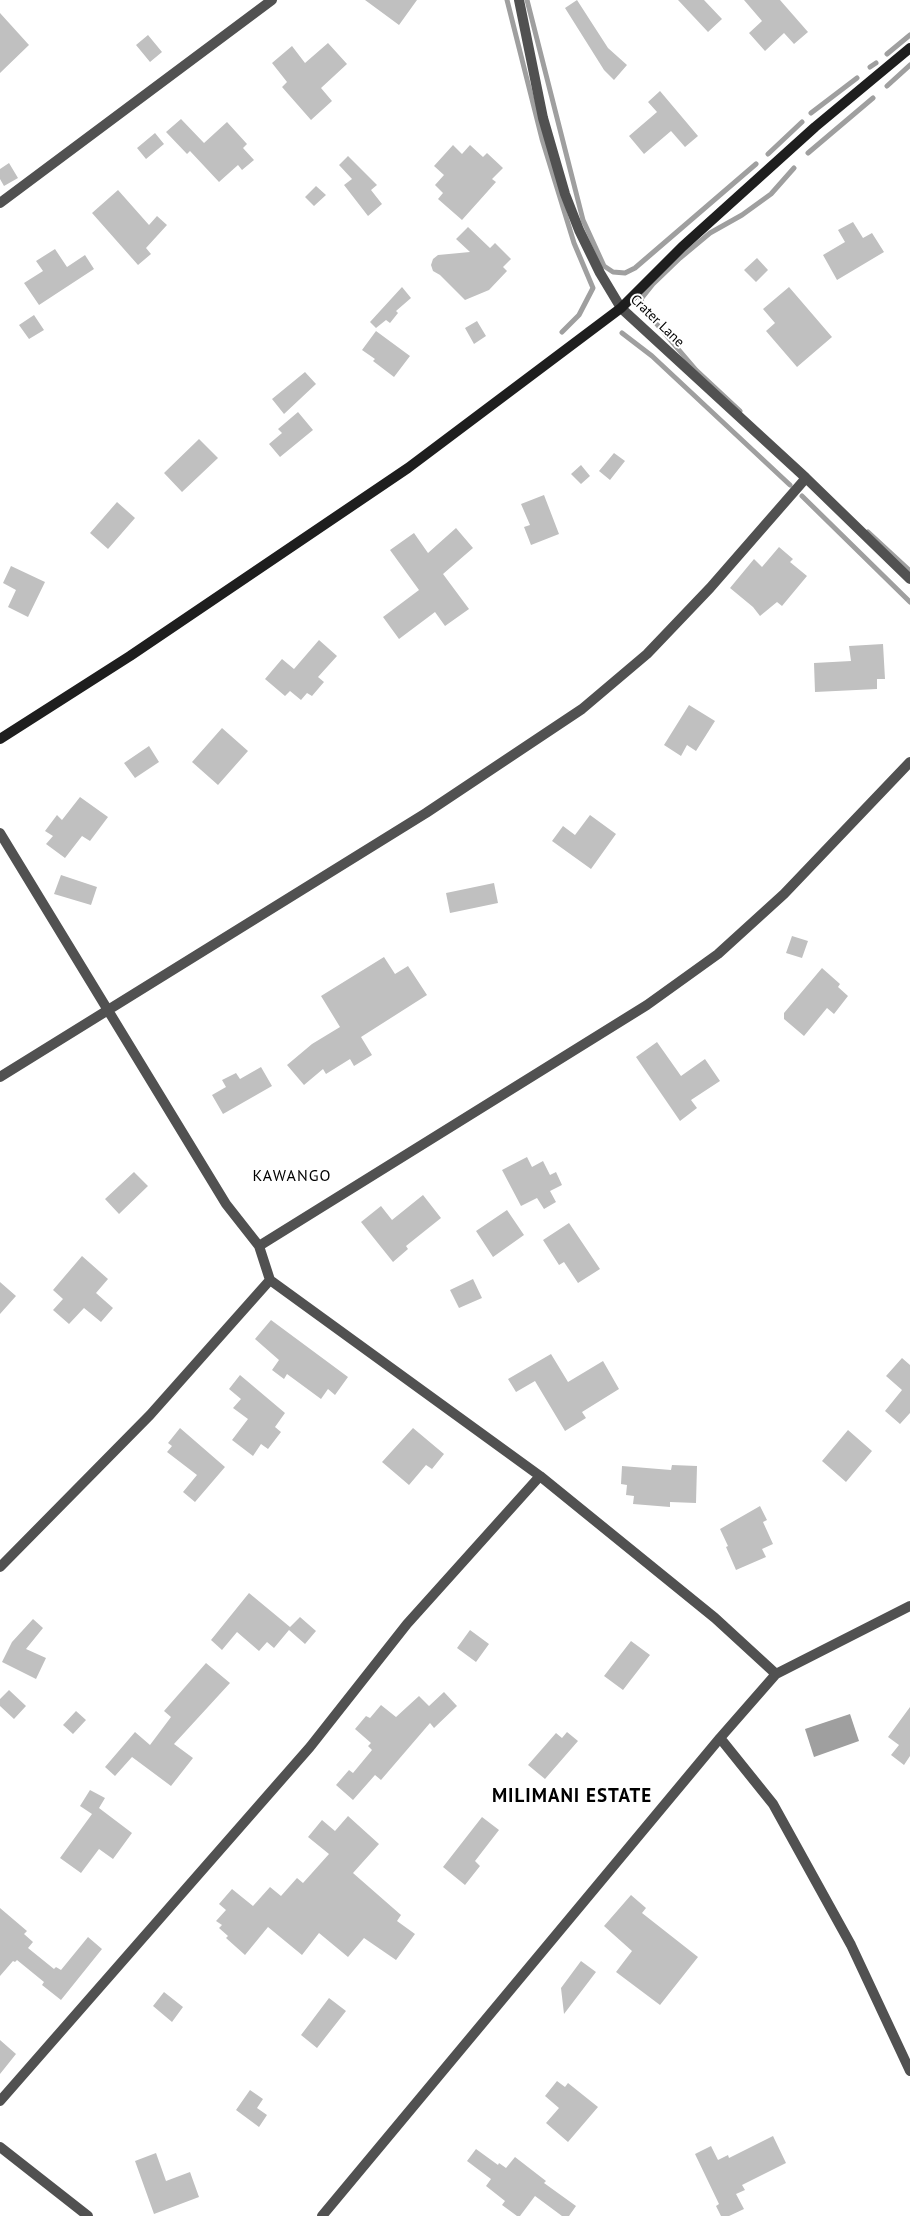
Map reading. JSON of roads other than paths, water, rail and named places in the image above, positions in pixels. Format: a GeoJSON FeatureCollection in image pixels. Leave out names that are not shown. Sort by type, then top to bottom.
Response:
{"type":"FeatureCollection","features":[{"type":"Feature","properties":{"kind":"street"},"geometry":{"type":"LineString","coordinates":[[0,203],[272,0]]}},
{"type":"Feature","properties":{"kind":"street","name":"Crater Lane"},"geometry":{"type":"LineString","coordinates":[[518,0],[544,118],[565,194],[579,230],[600,273],[621,308],[806,478],[910,579]]}},
{"type":"Feature","properties":{"kind":"street"},"geometry":{"type":"LineString","coordinates":[[0,739],[130,656],[408,468],[621,308],[682,246],[778,160],[910,48]]}},
{"type":"Feature","properties":{"kind":"street"},"geometry":{"type":"LineString","coordinates":[[0,1076],[426,813],[582,710],[647,654],[710,588],[806,478]]}},
{"type":"Feature","properties":{"kind":"street"},"geometry":{"type":"LineString","coordinates":[[259,1246],[648,1005],[718,954],[784,894],[910,762]]}},
{"type":"Feature","properties":{"kind":"street"},"geometry":{"type":"LineString","coordinates":[[0,833],[226,1204],[259,1246],[270,1280],[540,1476],[715,1618],[776,1674]]}},
{"type":"Feature","properties":{"kind":"street"},"geometry":{"type":"LineString","coordinates":[[0,1567],[150,1415],[270,1280]]}},
{"type":"Feature","properties":{"kind":"street"},"geometry":{"type":"LineString","coordinates":[[0,2101],[310,1747],[407,1624],[540,1476]]}},
{"type":"Feature","properties":{"kind":"street"},"geometry":{"type":"LineString","coordinates":[[322,2216],[720,1738],[776,1674],[910,1606]]}},
{"type":"Feature","properties":{"kind":"street"},"geometry":{"type":"LineString","coordinates":[[720,1738],[773,1804],[851,1945],[910,2071]]}},
{"type":"Feature","properties":{"kind":"street"},"geometry":{"type":"LineString","coordinates":[[0,2147],[88,2216]]}},
{"type":"Feature","properties":{"kind":"waterway"},"geometry":{"type":"LineString","coordinates":[[507,0],[542,139],[574,243],[593,288],[579,315],[562,332]]}},
{"type":"Feature","properties":{"kind":"waterway"},"geometry":{"type":"LineString","coordinates":[[527,0],[583,220],[604,266],[613,272],[625,273],[635,268],[756,164]]}},
{"type":"Feature","properties":{"kind":"waterway"},"geometry":{"type":"LineString","coordinates":[[887,54],[910,35]]}},
{"type":"Feature","properties":{"kind":"waterway"},"geometry":{"type":"LineString","coordinates":[[870,67],[876,63]]}},
{"type":"Feature","properties":{"kind":"waterway"},"geometry":{"type":"LineString","coordinates":[[887,86],[910,65]]}},
{"type":"Feature","properties":{"kind":"waterway"},"geometry":{"type":"LineString","coordinates":[[811,113],[857,78]]}},
{"type":"Feature","properties":{"kind":"waterway"},"geometry":{"type":"LineString","coordinates":[[808,153],[873,98]]}},
{"type":"Feature","properties":{"kind":"waterway"},"geometry":{"type":"LineString","coordinates":[[768,154],[802,122]]}},
{"type":"Feature","properties":{"kind":"waterway"},"geometry":{"type":"LineString","coordinates":[[740,411],[696,370],[643,308],[641,299],[653,284],[680,258],[710,233],[742,215],[771,194],[794,168]]}},
{"type":"Feature","properties":{"kind":"waterway"},"geometry":{"type":"LineString","coordinates":[[622,333],[652,356],[790,485]]}},
{"type":"Feature","properties":{"kind":"waterway"},"geometry":{"type":"LineString","coordinates":[[802,496],[910,602]]}},
{"type":"Feature","properties":{"kind":"waterway"},"geometry":{"type":"LineString","coordinates":[[868,532],[910,571]]}},
{"type":"Feature","properties":{"kind":"district","name":"KAWANGO"},"geometry":{"type":"Point","coordinates":[292,1176]}},
{"type":"Feature","properties":{"kind":"district","name":"MILIMANI ESTATE"},"geometry":{"type":"Point","coordinates":[572,1797]}}]}
